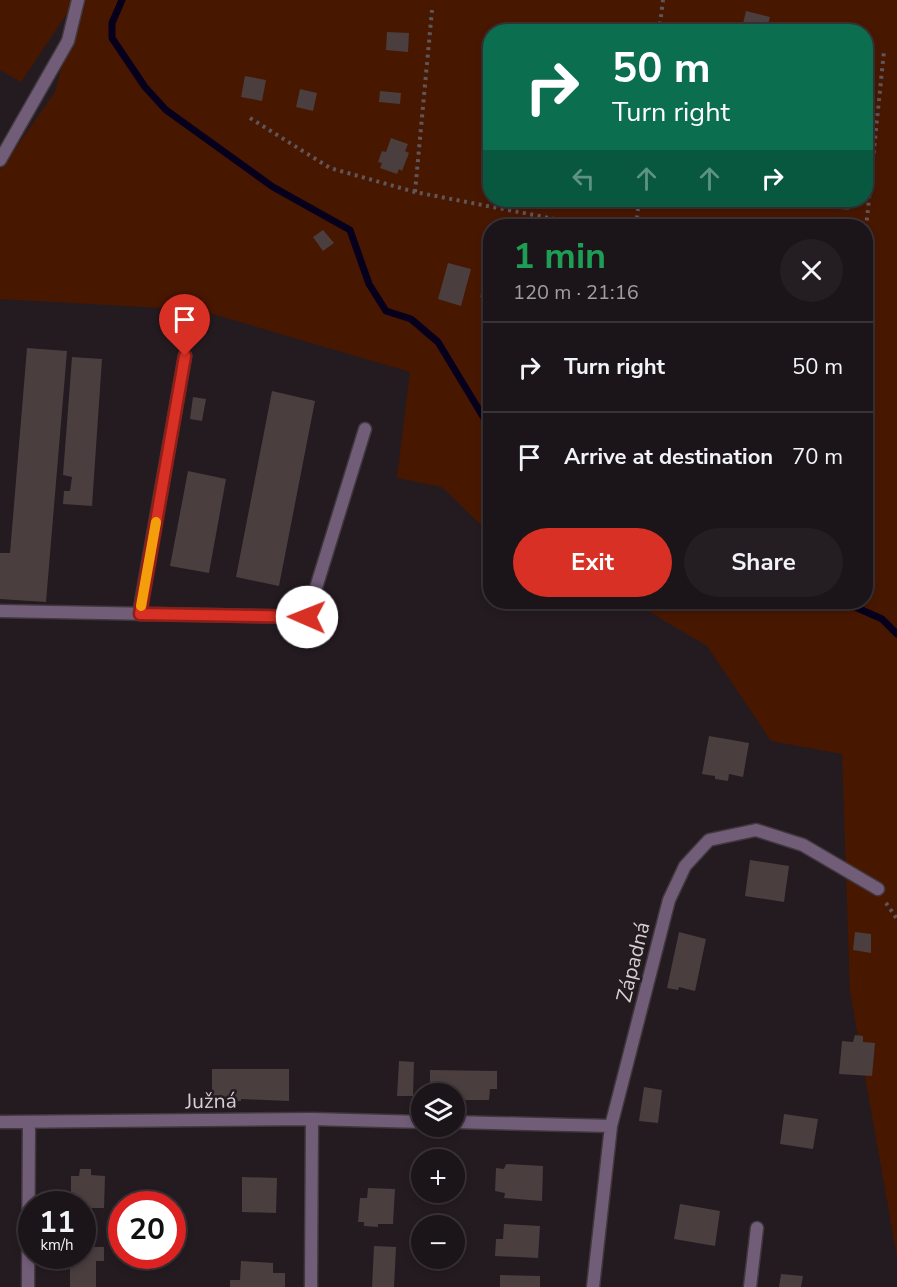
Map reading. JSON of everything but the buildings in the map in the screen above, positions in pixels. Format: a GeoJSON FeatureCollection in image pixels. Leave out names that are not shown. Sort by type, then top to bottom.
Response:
{"type":"FeatureCollection","features":[{"type":"Feature","properties":{"kind":"street"},"geometry":{"type":"LineString","coordinates":[[0,160],[68,41],[78,0]]}},
{"type":"Feature","properties":{"kind":"street"},"geometry":{"type":"LineString","coordinates":[[140,614],[185,356]]}},
{"type":"Feature","properties":{"kind":"street"},"geometry":{"type":"LineString","coordinates":[[0,611],[307,617],[365,429]]}},
{"type":"Feature","properties":{"kind":"street","name":"Západná"},"geometry":{"type":"LineString","coordinates":[[593,1287],[611,1126],[669,900],[685,866],[709,840],[756,830],[803,844],[878,890]]}},
{"type":"Feature","properties":{"kind":"street"},"geometry":{"type":"LineString","coordinates":[[311,1287],[312,1119]]}},
{"type":"Feature","properties":{"kind":"street","name":"Južná"},"geometry":{"type":"LineString","coordinates":[[0,1122],[312,1119],[411,1122]]}},
{"type":"Feature","properties":{"kind":"street"},"geometry":{"type":"LineString","coordinates":[[28,1287],[29,1122]]}},
{"type":"Feature","properties":{"kind":"street"},"geometry":{"type":"LineString","coordinates":[[465,1122],[611,1126]]}},
{"type":"Feature","properties":{"kind":"street"},"geometry":{"type":"LineString","coordinates":[[750,1287],[757,1228]]}},
{"type":"Feature","properties":{"kind":"path"},"geometry":{"type":"LineString","coordinates":[[660,24],[663,0]]}},
{"type":"Feature","properties":{"kind":"path"},"geometry":{"type":"LineString","coordinates":[[415,192],[432,10]]}},
{"type":"Feature","properties":{"kind":"path"},"geometry":{"type":"LineString","coordinates":[[873,159],[884,51]]}},
{"type":"Feature","properties":{"kind":"path"},"geometry":{"type":"LineString","coordinates":[[250,118],[330,168],[415,192],[483,205]]}},
{"type":"Feature","properties":{"kind":"path"},"geometry":{"type":"LineString","coordinates":[[493,207],[555,219]]}},
{"type":"Feature","properties":{"kind":"shaded area"},"geometry":{"type":"Polygon","coordinates":[[[0,0],[76,0],[21,82],[0,70],[0,0]]]}},
{"type":"Feature","properties":{"kind":"shaded area"},"geometry":{"type":"Polygon","coordinates":[[[79,0],[897,0],[897,1257],[850,991],[842,754],[771,741],[707,646],[645,609],[873,609],[873,219],[483,219],[483,527],[442,487],[397,478],[410,372],[199,310],[0,299],[0,170],[55,92],[79,0]]]}},
{"type":"Feature","properties":{"kind":"waterway"},"geometry":{"type":"LineString","coordinates":[[122,0],[112,23],[112,38],[145,87],[166,110],[273,187],[350,230],[369,284],[386,311],[411,319],[438,342],[483,416]]}},
{"type":"Feature","properties":{"kind":"waterway"},"geometry":{"type":"LineString","coordinates":[[860,609],[882,619],[897,634]]}},
{"type":"Feature","properties":{"kind":"slow traffic"},"geometry":{"type":"LineString","coordinates":[[141,606],[156,522]]}},
{"type":"Feature","properties":{"kind":"route"},"geometry":{"type":"LineString","coordinates":[[185,356],[140,614],[307,617]]}}]}
